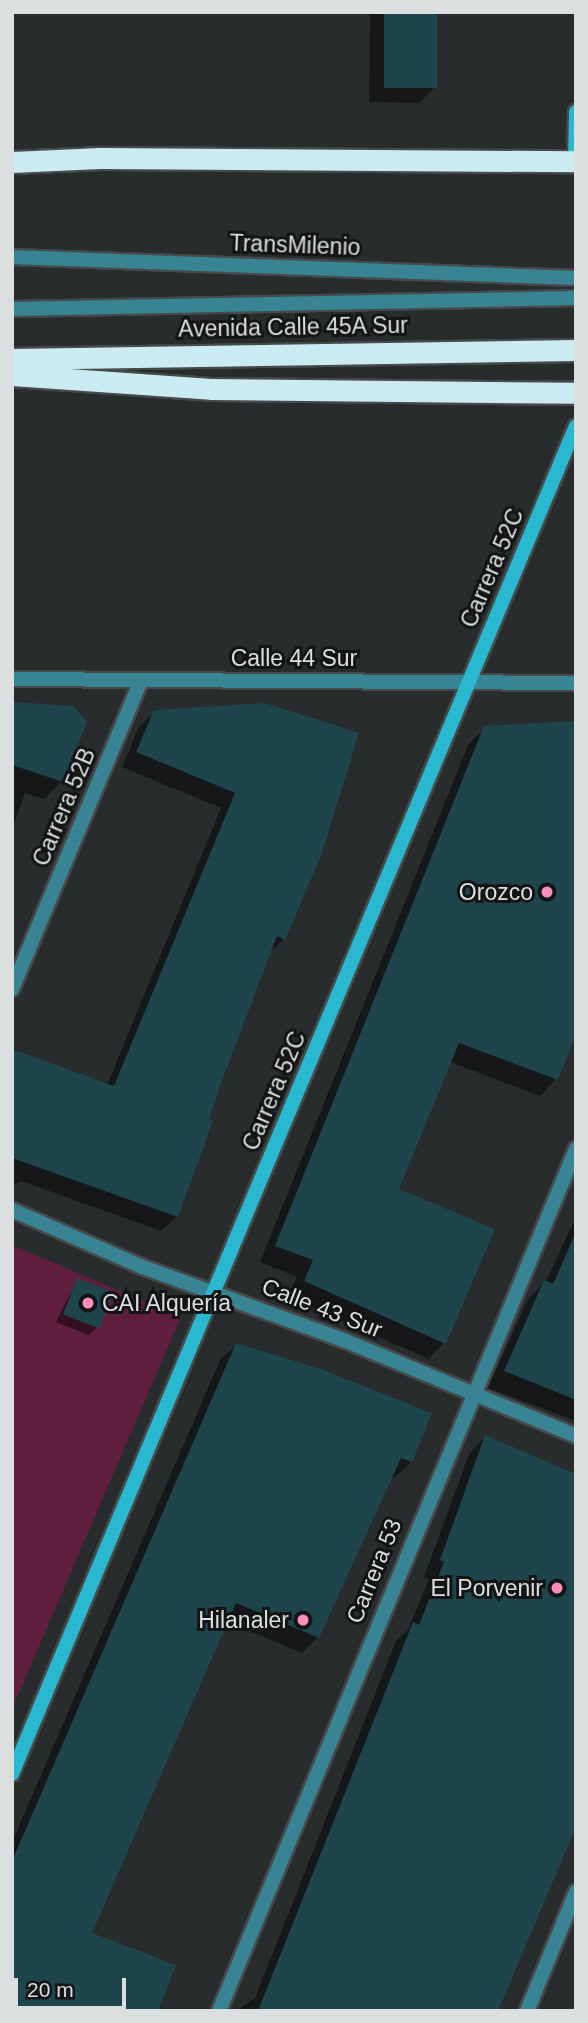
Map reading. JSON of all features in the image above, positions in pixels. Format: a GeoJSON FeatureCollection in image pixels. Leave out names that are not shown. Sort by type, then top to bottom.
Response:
{"type":"FeatureCollection","features":[{"type":"Feature","properties":{"kind":"highway"},"geometry":{"type":"LineString","coordinates":[[12,162],[100,158],[575,161]]}},
{"type":"Feature","properties":{"kind":"highway","name":"Avenida Calle 45A Sur"},"geometry":{"type":"LineString","coordinates":[[12,359],[576,350]]}},
{"type":"Feature","properties":{"kind":"highway"},"geometry":{"type":"LineString","coordinates":[[12,375],[211,389],[576,393]]}},
{"type":"Feature","properties":{"kind":"street"},"geometry":{"type":"LineString","coordinates":[[575,161],[576,112]]}},
{"type":"Feature","properties":{"kind":"street","name":"TransMilenio"},"geometry":{"type":"LineString","coordinates":[[12,257],[576,278]]}},
{"type":"Feature","properties":{"kind":"street"},"geometry":{"type":"LineString","coordinates":[[12,309],[576,298]]}},
{"type":"Feature","properties":{"kind":"street","name":"Carrera 52C"},"geometry":{"type":"LineString","coordinates":[[12,1774],[576,426]]}},
{"type":"Feature","properties":{"kind":"street","name":"Calle 44 Sur"},"geometry":{"type":"LineString","coordinates":[[12,679],[576,683]]}},
{"type":"Feature","properties":{"kind":"street","name":"Carrera 52B"},"geometry":{"type":"LineString","coordinates":[[12,989],[141,680]]}},
{"type":"Feature","properties":{"kind":"street","name":"Carrera 53"},"geometry":{"type":"LineString","coordinates":[[219,2011],[472,1393],[576,1149]]}},
{"type":"Feature","properties":{"kind":"street","name":"Calle 43 Sur"},"geometry":{"type":"LineString","coordinates":[[12,1210],[140,1266],[214,1292],[576,1436]]}},
{"type":"Feature","properties":{"kind":"street"},"geometry":{"type":"LineString","coordinates":[[527,2011],[576,1892]]}},
{"type":"Feature","properties":{"kind":"shaded area"},"geometry":{"type":"Polygon","coordinates":[[[12,1245],[181,1317],[12,1709],[12,1245]]]}},
{"type":"Feature","properties":{"kind":"building"},"geometry":{"type":"Polygon","coordinates":[[[384,12],[437,12],[437,88],[384,88],[384,12]]]}},
{"type":"Feature","properties":{"kind":"building"},"geometry":{"type":"Polygon","coordinates":[[[12,702],[73,706],[87,722],[63,782],[12,765],[12,702]]]}},
{"type":"Feature","properties":{"kind":"building"},"geometry":{"type":"Polygon","coordinates":[[[265,703],[359,733],[322,853],[285,940],[277,936],[223,1078],[209,1120],[213,1121],[178,1217],[12,1158],[12,1049],[114,1086],[235,793],[136,752],[154,710],[265,703]]]}},
{"type":"Feature","properties":{"kind":"building"},"geometry":{"type":"Polygon","coordinates":[[[576,721],[576,1034],[558,1080],[459,1043],[399,1189],[495,1229],[446,1344],[304,1281],[313,1260],[275,1246],[484,726],[576,721]]]}},
{"type":"Feature","properties":{"kind":"building"},"geometry":{"type":"Polygon","coordinates":[[[576,1232],[576,1400],[504,1371],[544,1280],[553,1284],[576,1232]]]}},
{"type":"Feature","properties":{"kind":"building","name":"CAI Alquería"},"geometry":{"type":"Polygon","coordinates":[[[77,1278],[113,1292],[99,1328],[63,1314],[77,1278]]]}},
{"type":"Feature","properties":{"kind":"building"},"geometry":{"type":"Polygon","coordinates":[[[236,1343],[321,1369],[432,1413],[412,1462],[401,1458],[319,1638],[236,1603],[92,1933],[176,1965],[158,2011],[12,2011],[12,1861],[236,1343]]]}},
{"type":"Feature","properties":{"kind":"building"},"geometry":{"type":"Polygon","coordinates":[[[485,1435],[576,1474],[576,1827],[498,2011],[258,2011],[413,1622],[419,1625],[444,1562],[440,1560],[485,1435]]]}},
{"type":"Feature","properties":{"kind":"place","name":"Orozco"},"geometry":{"type":"Point","coordinates":[547,892]}},
{"type":"Feature","properties":{"kind":"place","name":"CAI Alquería"},"geometry":{"type":"Point","coordinates":[88,1303]}},
{"type":"Feature","properties":{"kind":"place","name":"El Porvenir"},"geometry":{"type":"Point","coordinates":[557,1588]}},
{"type":"Feature","properties":{"kind":"place","name":"Hilanaler"},"geometry":{"type":"Point","coordinates":[303,1620]}}]}
